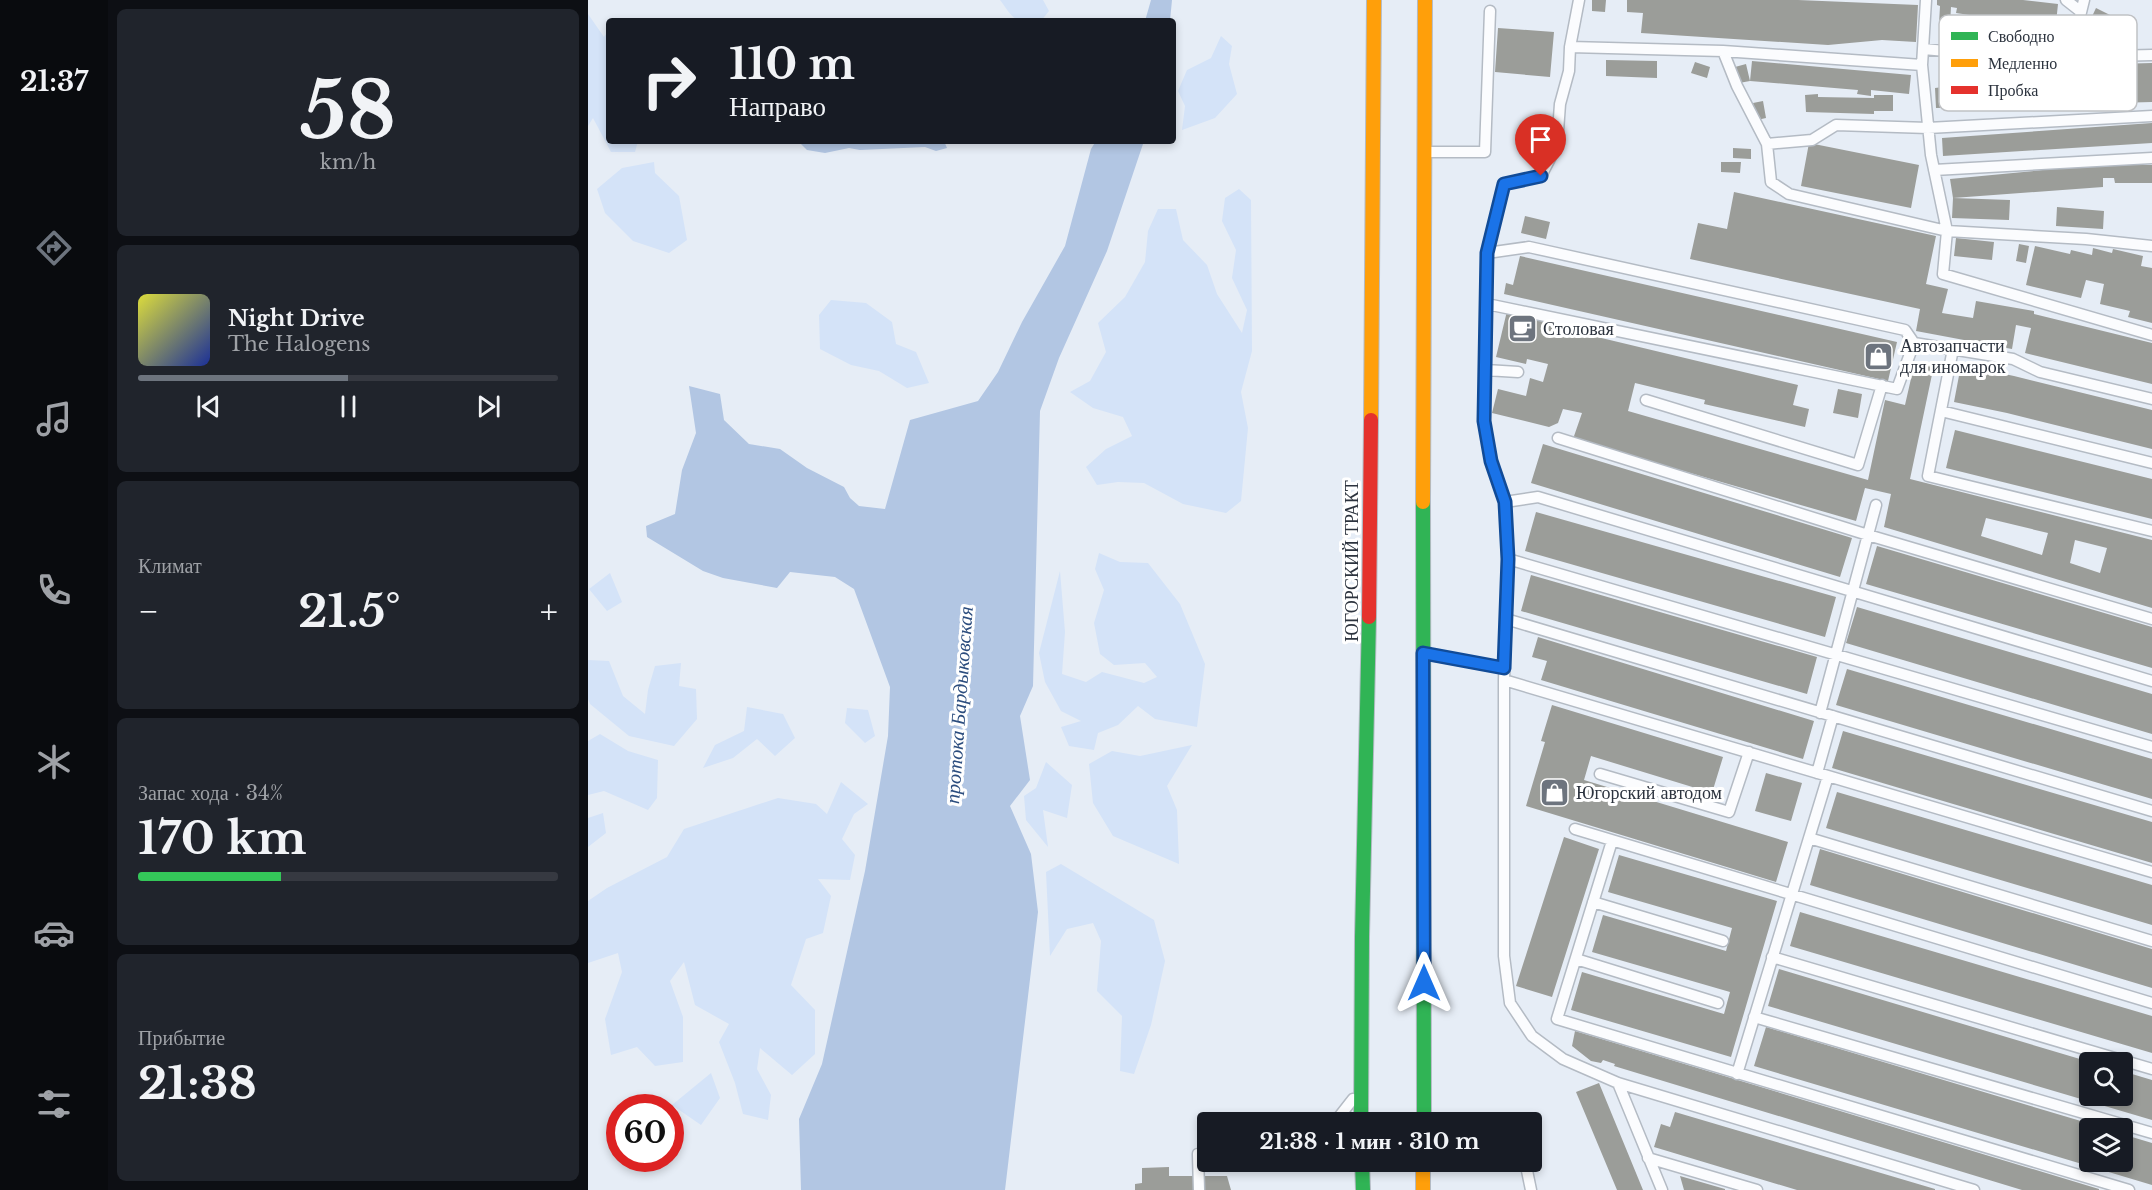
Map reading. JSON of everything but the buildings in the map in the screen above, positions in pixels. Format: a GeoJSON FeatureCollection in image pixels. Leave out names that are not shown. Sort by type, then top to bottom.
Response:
{"type":"FeatureCollection","features":[{"type":"Feature","properties":{"kind":"main road","name":"ЮГОРСКИЙ ТРАКТ"},"geometry":{"type":"LineString","coordinates":[[1361,1112],[1370,646],[1374,0]]}},
{"type":"Feature","properties":{"kind":"main road"},"geometry":{"type":"LineString","coordinates":[[1424,1112],[1425,0]]}},
{"type":"Feature","properties":{"kind":"main road"},"geometry":{"type":"LineString","coordinates":[[1362,1172],[1363,1190]]}},
{"type":"Feature","properties":{"kind":"main road"},"geometry":{"type":"LineString","coordinates":[[1423,1172],[1423,1190]]}},
{"type":"Feature","properties":{"kind":"lane"},"geometry":{"type":"LineString","coordinates":[[1580,0],[1570,46],[1569,70],[1560,104],[1557,145],[1541,176],[1504,184],[1487,253],[1484,421],[1491,461],[1505,502],[1508,559],[1504,668],[1504,956],[1510,1003],[1532,1036],[1563,1059],[1618,1083],[1974,1190]]}},
{"type":"Feature","properties":{"kind":"lane"},"geometry":{"type":"LineString","coordinates":[[1926,0],[1922,65],[1934,170],[1947,231],[1943,274],[2152,336]]}},
{"type":"Feature","properties":{"kind":"lane"},"geometry":{"type":"LineString","coordinates":[[2066,0],[2080,11]]}},
{"type":"Feature","properties":{"kind":"lane"},"geometry":{"type":"LineString","coordinates":[[2079,15],[2084,0]]}},
{"type":"Feature","properties":{"kind":"lane"},"geometry":{"type":"LineString","coordinates":[[1424,152],[1485,152],[1490,12]]}},
{"type":"Feature","properties":{"kind":"lane"},"geometry":{"type":"LineString","coordinates":[[1570,46],[1723,51],[1922,65]]}},
{"type":"Feature","properties":{"kind":"lane"},"geometry":{"type":"LineString","coordinates":[[1923,49],[1939,50]]}},
{"type":"Feature","properties":{"kind":"lane"},"geometry":{"type":"LineString","coordinates":[[1723,51],[1737,86],[1767,144],[1772,182],[1789,194],[1947,231],[2086,239],[2152,246]]}},
{"type":"Feature","properties":{"kind":"lane"},"geometry":{"type":"LineString","coordinates":[[2137,55],[2152,55]]}},
{"type":"Feature","properties":{"kind":"lane"},"geometry":{"type":"LineString","coordinates":[[1767,144],[1812,140],[1836,125],[1928,128],[2152,117]]}},
{"type":"Feature","properties":{"kind":"lane"},"geometry":{"type":"LineString","coordinates":[[1934,170],[2152,158]]}},
{"type":"Feature","properties":{"kind":"lane"},"geometry":{"type":"LineString","coordinates":[[1487,253],[1528,247],[1905,330],[1914,343],[2013,359],[2040,372],[2152,399]]}},
{"type":"Feature","properties":{"kind":"lane"},"geometry":{"type":"LineString","coordinates":[[1487,304],[1897,388],[1914,343]]}},
{"type":"Feature","properties":{"kind":"lane"},"geometry":{"type":"LineString","coordinates":[[1953,349],[1928,476],[2152,531]]}},
{"type":"Feature","properties":{"kind":"lane"},"geometry":{"type":"LineString","coordinates":[[1486,370],[1518,372]]}},
{"type":"Feature","properties":{"kind":"lane"},"geometry":{"type":"LineString","coordinates":[[1646,400],[1858,465],[1882,385]]}},
{"type":"Feature","properties":{"kind":"lane"},"geometry":{"type":"LineString","coordinates":[[1941,411],[2152,463]]}},
{"type":"Feature","properties":{"kind":"lane"},"geometry":{"type":"LineString","coordinates":[[1558,438],[1868,535],[2152,619]]}},
{"type":"Feature","properties":{"kind":"lane"},"geometry":{"type":"LineString","coordinates":[[1505,502],[1538,497],[2152,681]]}},
{"type":"Feature","properties":{"kind":"lane"},"geometry":{"type":"LineString","coordinates":[[1820,713],[1876,505]]}},
{"type":"Feature","properties":{"kind":"lane"},"geometry":{"type":"LineString","coordinates":[[1508,559],[2152,747]]}},
{"type":"Feature","properties":{"kind":"lane"},"geometry":{"type":"LineString","coordinates":[[1506,619],[2152,811]]}},
{"type":"Feature","properties":{"kind":"lane"},"geometry":{"type":"LineString","coordinates":[[1423,653],[1504,668]]}},
{"type":"Feature","properties":{"kind":"lane"},"geometry":{"type":"LineString","coordinates":[[1504,680],[2152,872]]}},
{"type":"Feature","properties":{"kind":"lane"},"geometry":{"type":"LineString","coordinates":[[1737,1074],[1809,838],[1833,716]]}},
{"type":"Feature","properties":{"kind":"lane"},"geometry":{"type":"LineString","coordinates":[[1600,774],[1729,812],[1749,752]]}},
{"type":"Feature","properties":{"kind":"lane"},"geometry":{"type":"LineString","coordinates":[[1575,830],[2152,1003]]}},
{"type":"Feature","properties":{"kind":"lane"},"geometry":{"type":"LineString","coordinates":[[1809,838],[2152,941]]}},
{"type":"Feature","properties":{"kind":"lane"},"geometry":{"type":"LineString","coordinates":[[1612,841],[1557,1019],[2129,1190]]}},
{"type":"Feature","properties":{"kind":"lane"},"geometry":{"type":"LineString","coordinates":[[1593,902],[1722,941]]}},
{"type":"Feature","properties":{"kind":"lane"},"geometry":{"type":"LineString","coordinates":[[1772,957],[2152,1069]]}},
{"type":"Feature","properties":{"kind":"lane"},"geometry":{"type":"LineString","coordinates":[[1575,959],[1718,1003]]}},
{"type":"Feature","properties":{"kind":"lane"},"geometry":{"type":"LineString","coordinates":[[1754,1017],[2152,1133]]}},
{"type":"Feature","properties":{"kind":"lane"},"geometry":{"type":"LineString","coordinates":[[1618,1083],[1662,1190]]}},
{"type":"Feature","properties":{"kind":"lane"},"geometry":{"type":"LineString","coordinates":[[1343,1112],[1361,1089]]}},
{"type":"Feature","properties":{"kind":"lane"},"geometry":{"type":"LineString","coordinates":[[1648,1158],[1757,1190]]}},
{"type":"Feature","properties":{"kind":"lane"},"geometry":{"type":"LineString","coordinates":[[1198,1172],[1199,1190]]}},
{"type":"Feature","properties":{"kind":"lane"},"geometry":{"type":"LineString","coordinates":[[1527,1172],[1531,1190]]}},
{"type":"Feature","properties":{"kind":"shaded area"},"geometry":{"type":"Polygon","coordinates":[[[1000,0],[1043,0],[1049,11],[1043,18],[1015,18],[1000,0]]]}},
{"type":"Feature","properties":{"kind":"shaded area"},"geometry":{"type":"Polygon","coordinates":[[[588,14],[604,37],[606,34],[606,143],[593,118],[588,126],[588,14]]]}},
{"type":"Feature","properties":{"kind":"shaded area"},"geometry":{"type":"Polygon","coordinates":[[[1221,36],[1232,46],[1229,64],[1237,94],[1215,118],[1182,130],[1185,106],[1178,91],[1187,70],[1211,58],[1221,36]]]}},
{"type":"Feature","properties":{"kind":"shaded area"},"geometry":{"type":"Polygon","coordinates":[[[607,144],[637,144],[635,152],[611,152],[607,144]]]}},
{"type":"Feature","properties":{"kind":"shaded area"},"geometry":{"type":"Polygon","coordinates":[[[654,162],[655,173],[679,196],[687,240],[669,253],[633,241],[605,213],[597,189],[622,168],[654,162]]]}},
{"type":"Feature","properties":{"kind":"shaded area"},"geometry":{"type":"Polygon","coordinates":[[[1239,189],[1251,200],[1252,351],[1241,392],[1248,428],[1241,501],[1226,513],[1183,504],[1144,483],[1118,482],[1097,485],[1086,467],[1106,449],[1132,436],[1123,417],[1093,408],[1070,392],[1090,381],[1106,352],[1098,323],[1125,297],[1145,262],[1148,231],[1158,209],[1176,209],[1183,240],[1207,265],[1217,294],[1242,333],[1247,310],[1232,278],[1236,250],[1222,221],[1225,198],[1239,189]]]}},
{"type":"Feature","properties":{"kind":"shaded area"},"geometry":{"type":"Polygon","coordinates":[[[831,300],[866,303],[892,322],[896,344],[916,352],[929,383],[907,388],[879,371],[851,365],[820,349],[819,315],[831,300]]]}},
{"type":"Feature","properties":{"kind":"shaded area"},"geometry":{"type":"Polygon","coordinates":[[[1099,553],[1120,562],[1148,563],[1180,604],[1205,664],[1197,727],[1155,719],[1138,706],[1118,725],[1098,733],[1094,750],[1069,746],[1061,727],[1081,721],[1061,711],[1045,682],[1039,653],[1060,571],[1065,632],[1062,674],[1086,682],[1102,672],[1144,683],[1157,677],[1145,663],[1114,665],[1100,654],[1094,623],[1104,590],[1095,569],[1099,553]]]}},
{"type":"Feature","properties":{"kind":"shaded area"},"geometry":{"type":"Polygon","coordinates":[[[610,573],[622,602],[607,611],[589,589],[610,573]]]}},
{"type":"Feature","properties":{"kind":"shaded area"},"geometry":{"type":"Polygon","coordinates":[[[588,660],[609,661],[623,696],[645,714],[648,690],[655,666],[681,663],[679,686],[696,689],[697,719],[674,746],[629,736],[590,704],[588,660]]]}},
{"type":"Feature","properties":{"kind":"shaded area"},"geometry":{"type":"Polygon","coordinates":[[[747,707],[783,714],[795,738],[775,756],[757,739],[733,758],[703,768],[715,745],[744,731],[747,707]]]}},
{"type":"Feature","properties":{"kind":"shaded area"},"geometry":{"type":"Polygon","coordinates":[[[847,708],[868,710],[875,736],[865,743],[845,723],[847,708]]]}},
{"type":"Feature","properties":{"kind":"shaded area"},"geometry":{"type":"Polygon","coordinates":[[[600,734],[628,751],[658,760],[657,798],[648,810],[604,791],[588,795],[588,741],[600,734]]]}},
{"type":"Feature","properties":{"kind":"shaded area"},"geometry":{"type":"Polygon","coordinates":[[[1192,745],[1167,786],[1177,810],[1179,864],[1113,836],[1093,803],[1089,764],[1112,751],[1140,756],[1192,745]]]}},
{"type":"Feature","properties":{"kind":"shaded area"},"geometry":{"type":"Polygon","coordinates":[[[1046,762],[1072,785],[1067,818],[1043,810],[1048,847],[1026,820],[1024,796],[1036,788],[1046,762]]]}},
{"type":"Feature","properties":{"kind":"shaded area"},"geometry":{"type":"Polygon","coordinates":[[[841,782],[868,804],[854,814],[842,839],[855,855],[850,880],[818,879],[831,896],[823,933],[806,939],[791,985],[815,1010],[815,1054],[792,1075],[760,1048],[757,1069],[771,1095],[768,1120],[743,1114],[735,1083],[719,1042],[729,1024],[695,1005],[684,962],[670,981],[683,1017],[683,1062],[655,1066],[637,1047],[611,1055],[605,1019],[622,972],[618,953],[588,963],[588,901],[607,888],[667,857],[684,829],[778,798],[816,804],[827,814],[841,782]]]}},
{"type":"Feature","properties":{"kind":"shaded area"},"geometry":{"type":"Polygon","coordinates":[[[603,813],[606,833],[588,847],[588,818],[603,813]]]}},
{"type":"Feature","properties":{"kind":"shaded area"},"geometry":{"type":"Polygon","coordinates":[[[1061,864],[1154,920],[1165,961],[1151,1025],[1134,1074],[1120,1071],[1122,1016],[1097,991],[1101,941],[1093,923],[1067,929],[1050,956],[1046,872],[1061,864]]]}},
{"type":"Feature","properties":{"kind":"shaded area"},"geometry":{"type":"Polygon","coordinates":[[[711,1073],[720,1098],[701,1125],[684,1113],[684,1095],[711,1073]]]}},
{"type":"Feature","properties":{"kind":"water"},"geometry":{"type":"Polygon","coordinates":[[[1151,0],[1172,0],[1170,18],[1146,18],[1151,0]]]}},
{"type":"Feature","properties":{"kind":"water"},"geometry":{"type":"Polygon","coordinates":[[[801,144],[945,144],[947,148],[936,151],[925,147],[860,150],[849,148],[825,153],[807,150],[801,144]]]}},
{"type":"Feature","properties":{"kind":"water","name":"протока Бардыковская"},"geometry":{"type":"Polygon","coordinates":[[[1094,144],[1143,144],[1107,251],[1059,358],[1040,411],[1033,686],[1020,716],[1030,780],[1010,806],[1031,854],[1038,912],[1005,1190],[801,1190],[799,1119],[822,1064],[865,871],[888,736],[890,687],[854,589],[835,577],[790,572],[777,588],[723,578],[703,571],[647,537],[646,526],[675,514],[682,470],[696,433],[689,386],[720,394],[724,420],[749,444],[780,449],[807,468],[844,487],[850,498],[859,506],[885,509],[910,420],[978,401],[998,372],[1022,322],[1065,246],[1094,144]]]}},
{"type":"Feature","properties":{"kind":"traffic: fast"},"geometry":{"type":"LineString","coordinates":[[1423,502],[1424,1112]]}},
{"type":"Feature","properties":{"kind":"traffic: fast"},"geometry":{"type":"LineString","coordinates":[[1361,1112],[1362,937],[1369,617]]}},
{"type":"Feature","properties":{"kind":"traffic: fast"},"geometry":{"type":"LineString","coordinates":[[1362,1172],[1363,1190]]}},
{"type":"Feature","properties":{"kind":"traffic: slow"},"geometry":{"type":"LineString","coordinates":[[1371,420],[1374,0]]}},
{"type":"Feature","properties":{"kind":"traffic: slow"},"geometry":{"type":"LineString","coordinates":[[1423,502],[1425,0]]}},
{"type":"Feature","properties":{"kind":"traffic: slow"},"geometry":{"type":"LineString","coordinates":[[1423,1172],[1423,1190]]}},
{"type":"Feature","properties":{"kind":"traffic: jam"},"geometry":{"type":"LineString","coordinates":[[1369,617],[1371,420]]}},
{"type":"Feature","properties":{"kind":"place","name":"Столовая"},"geometry":{"type":"Point","coordinates":[1522,329]}},
{"type":"Feature","properties":{"kind":"place","name":"Автозапчасти для иномарок"},"geometry":{"type":"Point","coordinates":[1879,356]}},
{"type":"Feature","properties":{"kind":"place","name":"Югорский автодом"},"geometry":{"type":"Point","coordinates":[1555,793]}},
{"type":"Feature","properties":{"kind":"route"},"geometry":{"type":"LineString","coordinates":[[1424,983],[1423,653],[1504,668],[1508,559],[1505,502],[1491,461],[1484,421],[1487,253],[1504,184],[1541,176]]}}]}
